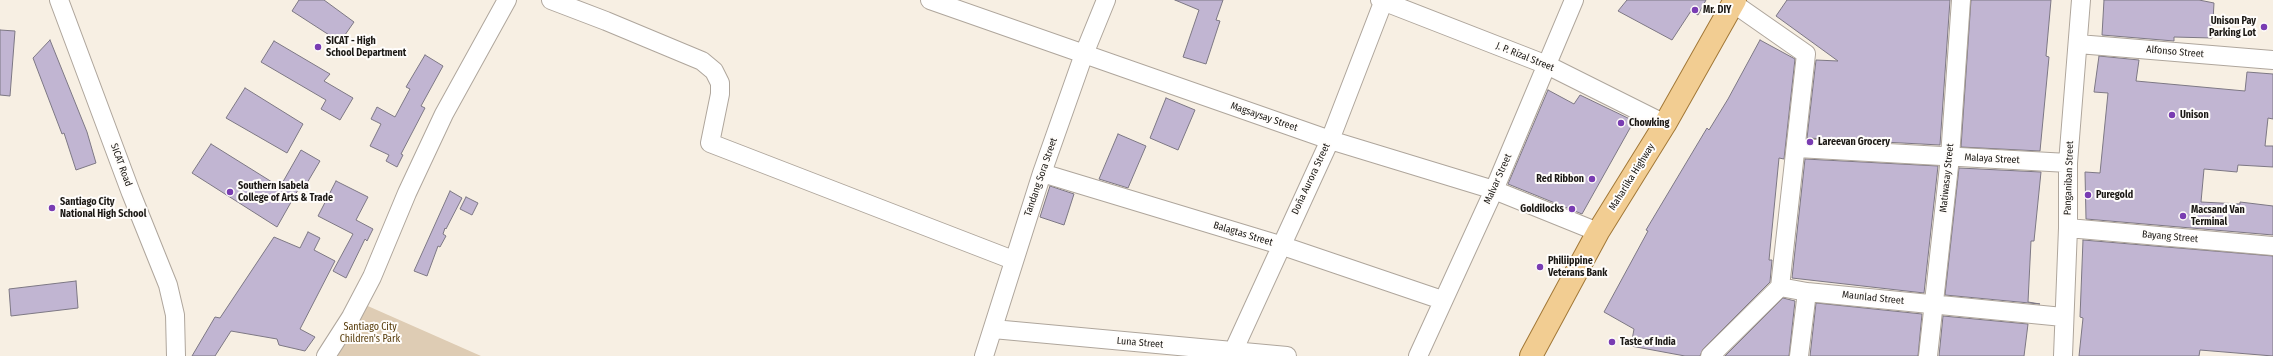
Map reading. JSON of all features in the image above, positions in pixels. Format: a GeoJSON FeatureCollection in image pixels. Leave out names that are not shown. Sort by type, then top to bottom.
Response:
{"type":"FeatureCollection","features":[{"type":"Feature","properties":{"kind":"main road","name":"Maharlika Highway"},"geometry":{"type":"LineString","coordinates":[[1531,356],[1598,232],[1664,124],[1734,2]]}},
{"type":"Feature","properties":{"kind":"street","name":"SICAT Road"},"geometry":{"type":"LineString","coordinates":[[59,0],[131,193],[168,284],[175,315],[176,356]]}},
{"type":"Feature","properties":{"kind":"street"},"geometry":{"type":"LineString","coordinates":[[326,356],[351,317],[372,277],[406,193],[444,114],[507,0]]}},
{"type":"Feature","properties":{"kind":"street"},"geometry":{"type":"LineString","coordinates":[[552,0],[702,61],[714,71],[720,83],[720,94],[710,143],[1013,260]]}},
{"type":"Feature","properties":{"kind":"street","name":"Magsaysay Street"},"geometry":{"type":"LineString","coordinates":[[930,0],[1330,140],[1494,190],[1598,232]]}},
{"type":"Feature","properties":{"kind":"street","name":"Tandang Sora Street"},"geometry":{"type":"LineString","coordinates":[[984,356],[1013,260],[1042,173],[1084,54],[1106,0]]}},
{"type":"Feature","properties":{"kind":"street","name":"J. P. Rizal Street"},"geometry":{"type":"LineString","coordinates":[[1383,0],[1547,65],[1664,124]]}},
{"type":"Feature","properties":{"kind":"street","name":"Doña Aurora Street"},"geometry":{"type":"LineString","coordinates":[[1232,354],[1280,245],[1330,140],[1383,0]]}},
{"type":"Feature","properties":{"kind":"street","name":"Malvar Street"},"geometry":{"type":"LineString","coordinates":[[1418,356],[1442,300],[1494,190],[1574,0]]}},
{"type":"Feature","properties":{"kind":"street","name":"Matiwasay Street"},"geometry":{"type":"LineString","coordinates":[[1928,356],[1950,157],[1961,0]]}},
{"type":"Feature","properties":{"kind":"street","name":"Panganiban Street"},"geometry":{"type":"LineString","coordinates":[[2063,356],[2063,317],[2068,228],[2068,163],[2081,0]]}},
{"type":"Feature","properties":{"kind":"street"},"geometry":{"type":"LineString","coordinates":[[1710,356],[1780,287],[1797,148],[1806,54],[1734,2]]}},
{"type":"Feature","properties":{"kind":"street","name":"Alfonso Street"},"geometry":{"type":"LineString","coordinates":[[2078,44],[2273,60]]}},
{"type":"Feature","properties":{"kind":"street","name":"Malaya Street"},"geometry":{"type":"LineString","coordinates":[[1797,148],[2068,163]]}},
{"type":"Feature","properties":{"kind":"street","name":"Balagtas Street"},"geometry":{"type":"LineString","coordinates":[[1042,173],[1280,245],[1442,300]]}},
{"type":"Feature","properties":{"kind":"street","name":"Bayang Street"},"geometry":{"type":"LineString","coordinates":[[2068,228],[2273,246]]}},
{"type":"Feature","properties":{"kind":"street","name":"Maunlad Street"},"geometry":{"type":"LineString","coordinates":[[1780,287],[1807,292],[2063,317]]}},
{"type":"Feature","properties":{"kind":"street"},"geometry":{"type":"LineString","coordinates":[[1799,356],[1807,292]]}},
{"type":"Feature","properties":{"kind":"street","name":"Luna Street"},"geometry":{"type":"LineString","coordinates":[[993,329],[1232,354],[1287,356]]}},
{"type":"Feature","properties":{"kind":"green space","name":"Santiago City Children's Park"},"geometry":{"type":"Polygon","coordinates":[[[361,303],[481,356],[327,356],[361,303]]]}},
{"type":"Feature","properties":{"kind":"building"},"geometry":{"type":"Polygon","coordinates":[[[299,0],[324,0],[354,22],[340,42],[292,11],[299,0]]]}},
{"type":"Feature","properties":{"kind":"building"},"geometry":{"type":"Polygon","coordinates":[[[1175,0],[1223,0],[1216,20],[1220,21],[1206,64],[1183,57],[1199,10],[1175,0]]]}},
{"type":"Feature","properties":{"kind":"building"},"geometry":{"type":"Polygon","coordinates":[[[1627,0],[1706,0],[1698,15],[1691,11],[1672,40],[1618,11],[1627,0]]]}},
{"type":"Feature","properties":{"kind":"building"},"geometry":{"type":"Polygon","coordinates":[[[1787,0],[1950,0],[1940,145],[1807,138],[1816,60],[1838,61],[1776,16],[1787,0]]]}},
{"type":"Feature","properties":{"kind":"building"},"geometry":{"type":"Polygon","coordinates":[[[1971,0],[2051,0],[2046,56],[2049,57],[2040,151],[1961,147],[1971,0]]]}},
{"type":"Feature","properties":{"kind":"building"},"geometry":{"type":"Polygon","coordinates":[[[2104,0],[2199,0],[2214,3],[2212,38],[2174,37],[2174,41],[2102,35],[2104,0]]]}},
{"type":"Feature","properties":{"kind":"building"},"geometry":{"type":"Polygon","coordinates":[[[0,30],[15,31],[10,96],[0,95],[0,30]]]}},
{"type":"Feature","properties":{"kind":"building"},"geometry":{"type":"Polygon","coordinates":[[[50,40],[87,132],[96,163],[76,170],[64,133],[62,134],[33,58],[50,40]]]}},
{"type":"Feature","properties":{"kind":"building"},"geometry":{"type":"Polygon","coordinates":[[[1760,40],[1795,59],[1784,159],[1779,158],[1769,260],[1772,260],[1770,282],[1703,349],[1700,356],[1685,356],[1631,346],[1634,329],[1604,312],[1648,231],[1646,230],[1707,128],[1709,130],[1728,99],[1760,40]]]}},
{"type":"Feature","properties":{"kind":"building"},"geometry":{"type":"Polygon","coordinates":[[[274,41],[330,74],[324,81],[353,98],[340,120],[321,109],[326,100],[261,62],[274,41]]]}},
{"type":"Feature","properties":{"kind":"building"},"geometry":{"type":"Polygon","coordinates":[[[425,55],[443,66],[421,106],[425,108],[401,154],[403,155],[397,167],[386,161],[389,155],[370,146],[381,124],[371,119],[377,107],[395,117],[410,89],[406,87],[425,55]]]}},
{"type":"Feature","properties":{"kind":"building"},"geometry":{"type":"Polygon","coordinates":[[[2099,56],[2139,60],[2136,81],[2245,91],[2247,72],[2273,74],[2273,119],[2268,118],[2265,146],[2273,146],[2273,167],[2238,165],[2237,172],[2204,169],[2201,202],[2240,204],[2240,202],[2273,206],[2273,235],[2086,219],[2085,172],[2100,173],[2108,93],[2094,92],[2099,56]]]}},
{"type":"Feature","properties":{"kind":"building"},"geometry":{"type":"Polygon","coordinates":[[[245,88],[303,124],[287,153],[226,118],[245,88]]]}},
{"type":"Feature","properties":{"kind":"building"},"geometry":{"type":"Polygon","coordinates":[[[1548,90],[1574,104],[1580,95],[1634,121],[1582,214],[1508,184],[1548,90]]]}},
{"type":"Feature","properties":{"kind":"building"},"geometry":{"type":"Polygon","coordinates":[[[1166,98],[1195,110],[1178,150],[1150,138],[1166,98]]]}},
{"type":"Feature","properties":{"kind":"building"},"geometry":{"type":"Polygon","coordinates":[[[1118,134],[1146,146],[1128,188],[1099,179],[1118,134]]]}},
{"type":"Feature","properties":{"kind":"building"},"geometry":{"type":"Polygon","coordinates":[[[211,144],[280,187],[301,150],[320,161],[307,183],[303,181],[277,227],[192,173],[211,144]]]}},
{"type":"Feature","properties":{"kind":"building"},"geometry":{"type":"Polygon","coordinates":[[[1805,159],[1938,166],[1924,293],[1792,278],[1805,159]]]}},
{"type":"Feature","properties":{"kind":"building"},"geometry":{"type":"Polygon","coordinates":[[[1959,168],[2041,172],[2034,241],[2031,241],[2028,302],[2040,304],[1945,295],[1959,168]]]}},
{"type":"Feature","properties":{"kind":"building"},"geometry":{"type":"Polygon","coordinates":[[[336,181],[368,197],[356,220],[373,229],[367,241],[365,239],[346,278],[333,271],[353,234],[318,216],[336,181]]]}},
{"type":"Feature","properties":{"kind":"building"},"geometry":{"type":"Polygon","coordinates":[[[1050,186],[1074,194],[1064,225],[1040,217],[1050,186]]]}},
{"type":"Feature","properties":{"kind":"building"},"geometry":{"type":"Polygon","coordinates":[[[450,191],[462,198],[446,229],[445,228],[443,234],[446,236],[440,247],[438,246],[427,276],[414,271],[450,191]]]}},
{"type":"Feature","properties":{"kind":"building"},"geometry":{"type":"Polygon","coordinates":[[[466,197],[478,203],[472,215],[460,209],[466,197]]]}},
{"type":"Feature","properties":{"kind":"building"},"geometry":{"type":"Polygon","coordinates":[[[308,232],[320,238],[314,250],[335,261],[300,329],[315,337],[305,351],[279,345],[277,339],[231,331],[215,356],[192,356],[215,317],[220,318],[274,237],[300,248],[308,232]]]}},
{"type":"Feature","properties":{"kind":"building"},"geometry":{"type":"Polygon","coordinates":[[[2083,240],[2273,256],[2273,356],[2200,350],[2199,356],[2079,356],[2083,318],[2080,317],[2083,240]]]}},
{"type":"Feature","properties":{"kind":"building"},"geometry":{"type":"Polygon","coordinates":[[[76,281],[78,308],[11,316],[9,289],[76,281]]]}},
{"type":"Feature","properties":{"kind":"building"},"geometry":{"type":"Polygon","coordinates":[[[1783,298],[1795,301],[1789,356],[1725,356],[1783,298]]]}},
{"type":"Feature","properties":{"kind":"building"},"geometry":{"type":"Polygon","coordinates":[[[1816,303],[1922,314],[1918,356],[1810,356],[1816,303]]]}},
{"type":"Feature","properties":{"kind":"building"},"geometry":{"type":"Polygon","coordinates":[[[1943,316],[2028,324],[2024,356],[1939,356],[1943,316]]]}},
{"type":"Feature","properties":{"kind":"place","name":"Mr. DIY"},"geometry":{"type":"Point","coordinates":[1695,10]}},
{"type":"Feature","properties":{"kind":"place","name":"Unison Pay Parking Lot"},"geometry":{"type":"Point","coordinates":[2264,27]}},
{"type":"Feature","properties":{"kind":"place","name":"SICAT - High School Department"},"geometry":{"type":"Point","coordinates":[318,47]}},
{"type":"Feature","properties":{"kind":"place","name":"Unison"},"geometry":{"type":"Point","coordinates":[2172,115]}},
{"type":"Feature","properties":{"kind":"place","name":"Chowking"},"geometry":{"type":"Point","coordinates":[1621,123]}},
{"type":"Feature","properties":{"kind":"place","name":"Lareevan Grocery"},"geometry":{"type":"Point","coordinates":[1810,142]}},
{"type":"Feature","properties":{"kind":"place","name":"Red Ribbon"},"geometry":{"type":"Point","coordinates":[1592,179]}},
{"type":"Feature","properties":{"kind":"place","name":"Southern Isabela College of Arts & Trade"},"geometry":{"type":"Point","coordinates":[230,192]}},
{"type":"Feature","properties":{"kind":"place","name":"Puregold"},"geometry":{"type":"Point","coordinates":[2088,195]}},
{"type":"Feature","properties":{"kind":"place","name":"Santiago City National High School"},"geometry":{"type":"Point","coordinates":[52,208]}},
{"type":"Feature","properties":{"kind":"place","name":"Goldilocks"},"geometry":{"type":"Point","coordinates":[1572,209]}},
{"type":"Feature","properties":{"kind":"place","name":"Macsand Van Terminal"},"geometry":{"type":"Point","coordinates":[2183,216]}},
{"type":"Feature","properties":{"kind":"place","name":"Philiippine Veterans Bank"},"geometry":{"type":"Point","coordinates":[1540,267]}},
{"type":"Feature","properties":{"kind":"place","name":"Taste of India"},"geometry":{"type":"Point","coordinates":[1612,342]}}]}
